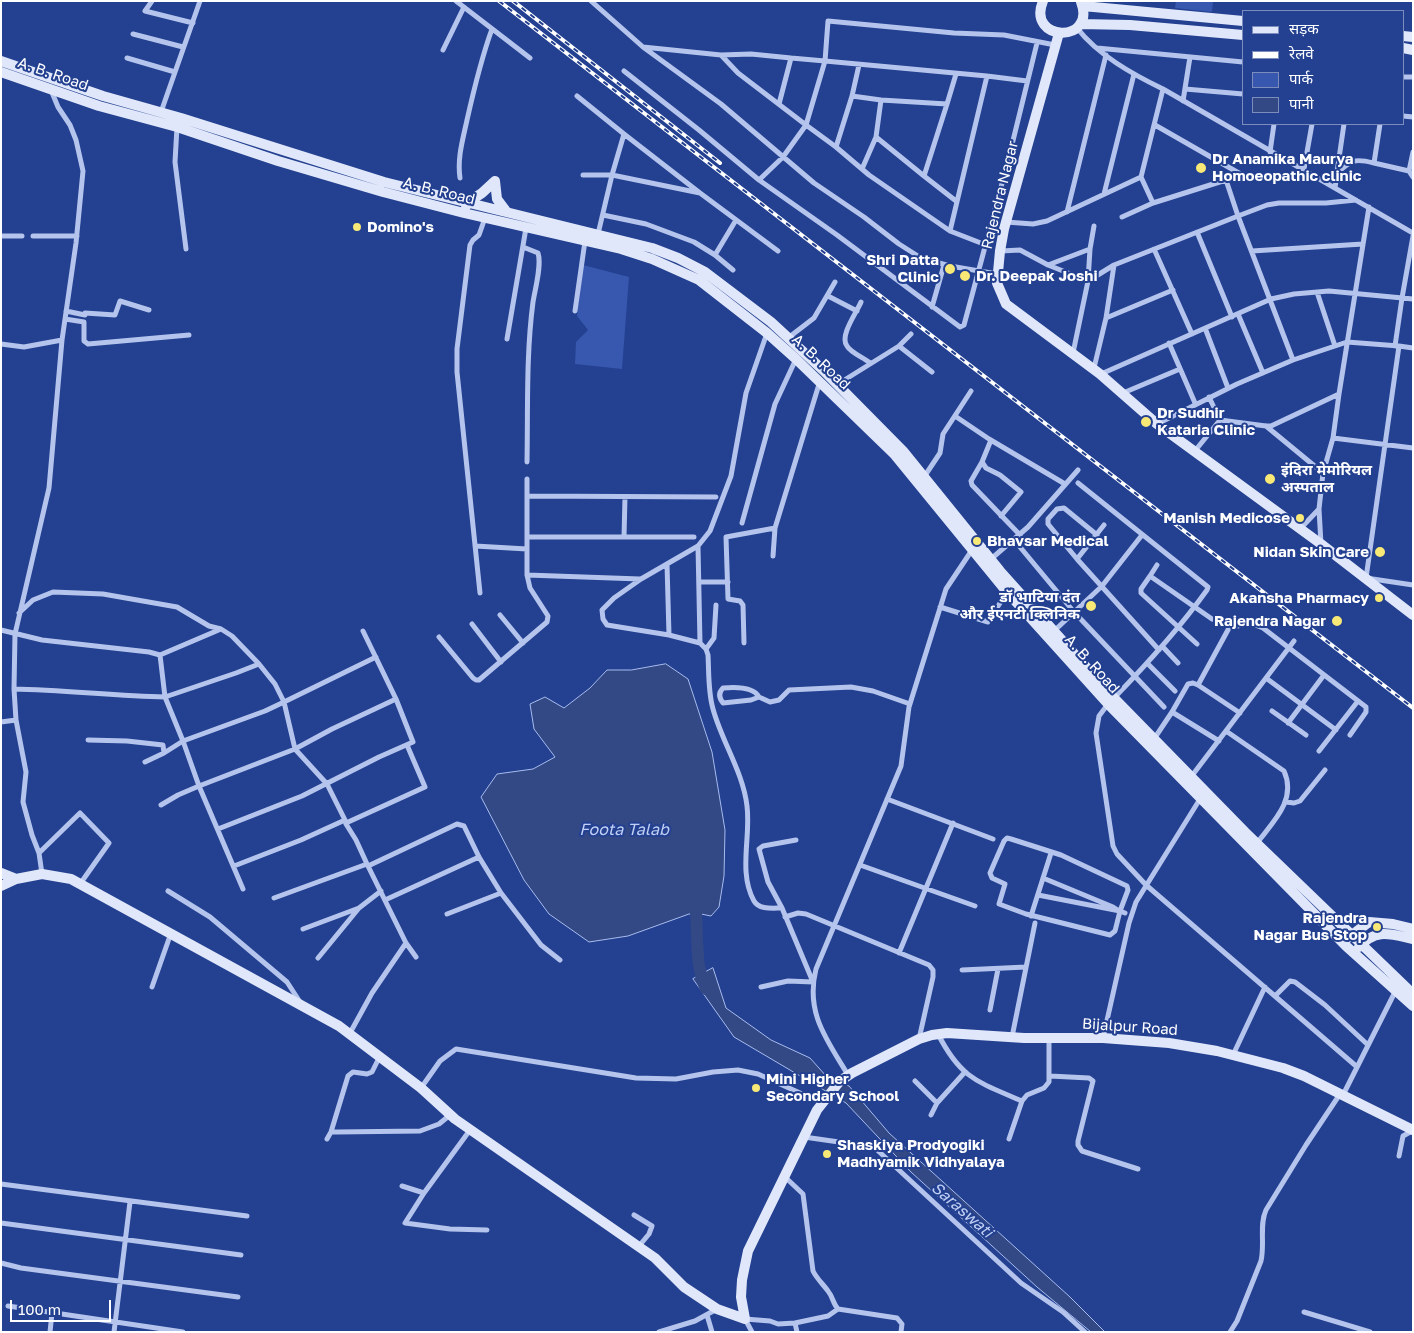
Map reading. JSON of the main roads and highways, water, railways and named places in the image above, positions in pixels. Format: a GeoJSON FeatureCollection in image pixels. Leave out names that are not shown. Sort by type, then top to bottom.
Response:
{"type":"FeatureCollection","features":[{"type":"Feature","properties":{"kind":"main road"},"geometry":{"type":"LineString","coordinates":[[1043,1],[1040,12],[1044,24],[1058,33],[1071,31],[1078,26],[1083,15],[1082,4],[1242,21]]}},
{"type":"Feature","properties":{"kind":"main road"},"geometry":{"type":"LineString","coordinates":[[1078,26],[1130,25],[1242,34]]}},
{"type":"Feature","properties":{"kind":"main road","name":"Rajendra Nagar"},"geometry":{"type":"LineString","coordinates":[[1058,33],[1006,222],[1000,251],[997,274],[1000,294],[1006,304],[1097,371],[1157,424],[1194,452],[1412,610]]}},
{"type":"Feature","properties":{"kind":"main road","name":"A. B. Road"},"geometry":{"type":"LineString","coordinates":[[1,60],[103,96],[162,112],[465,208],[485,218],[622,250],[652,259],[699,280],[767,333],[895,455],[1007,592],[1111,701],[1200,799],[1343,943],[1413,1006]]}},
{"type":"Feature","properties":{"kind":"main road","name":"A. B. Road"},"geometry":{"type":"LineString","coordinates":[[1,72],[99,106],[177,128],[278,161],[383,192],[465,208],[488,208],[598,234],[652,248],[678,258],[705,272],[760,314],[838,384],[903,451],[1111,701],[1153,739],[1362,944]]}},
{"type":"Feature","properties":{"kind":"main road"},"geometry":{"type":"LineString","coordinates":[[66,95],[70,85]]}},
{"type":"Feature","properties":{"kind":"main road"},"geometry":{"type":"LineString","coordinates":[[465,208],[495,181],[496,199],[506,212],[504,223]]}},
{"type":"Feature","properties":{"kind":"main road"},"geometry":{"type":"LineString","coordinates":[[485,218],[488,208]]}},
{"type":"Feature","properties":{"kind":"main road"},"geometry":{"type":"LineString","coordinates":[[1,873],[16,879]]}},
{"type":"Feature","properties":{"kind":"main road","name":"Bijalpur Road"},"geometry":{"type":"LineString","coordinates":[[16,879],[42,874],[71,879],[171,932],[339,1026],[421,1088],[471,1130],[655,1258],[684,1287],[717,1309],[744,1319],[741,1297],[742,1280],[748,1252],[784,1176],[824,1101],[844,1078],[919,1039],[947,1033],[1012,1037],[1103,1038],[1169,1043],[1233,1055],[1297,1073],[1413,1131]]}},
{"type":"Feature","properties":{"kind":"main road"},"geometry":{"type":"LineString","coordinates":[[1,886],[16,879]]}},
{"type":"Feature","properties":{"kind":"main road"},"geometry":{"type":"LineString","coordinates":[[1343,943],[1369,922],[1393,924],[1413,929]]}},
{"type":"Feature","properties":{"kind":"main road"},"geometry":{"type":"LineString","coordinates":[[1354,953],[1372,935],[1383,933],[1413,939]]}},
{"type":"Feature","properties":{"kind":"main road"},"geometry":{"type":"LineString","coordinates":[[1362,944],[1413,994]]}},
{"type":"Feature","properties":{"kind":"water","name":"Foota Talab"},"geometry":{"type":"Polygon","coordinates":[[[666,664],[688,679],[712,752],[725,830],[724,876],[719,907],[711,916],[696,913],[689,914],[628,936],[589,942],[549,914],[524,880],[481,797],[497,774],[533,769],[555,757],[534,729],[530,704],[545,697],[564,708],[590,688],[607,670],[631,670],[666,664]]]}},
{"type":"Feature","properties":{"kind":"water"},"geometry":{"type":"Polygon","coordinates":[[[713,968],[726,1008],[771,1040],[810,1058],[827,1077],[849,1086],[889,1133],[1070,1297],[1105,1332],[1091,1332],[1037,1287],[911,1172],[846,1103],[734,1037],[693,979],[713,968]]]}},
{"type":"Feature","properties":{"kind":"waterway","name":"Saraswati"},"geometry":{"type":"LineString","coordinates":[[696,913],[700,971],[706,989]]}},
{"type":"Feature","properties":{"kind":"railway"},"geometry":{"type":"LineString","coordinates":[[499,1],[1413,708]]}},
{"type":"Feature","properties":{"kind":"railway"},"geometry":{"type":"LineString","coordinates":[[513,1],[720,163]]}},
{"type":"Feature","properties":{"kind":"place","name":"Dr Anamika Maurya Homoeopathic clinic"},"geometry":{"type":"Point","coordinates":[1201,168]}},
{"type":"Feature","properties":{"kind":"place","name":"Domino's"},"geometry":{"type":"Point","coordinates":[357,227]}},
{"type":"Feature","properties":{"kind":"place","name":"Shri Datta Clinic"},"geometry":{"type":"Point","coordinates":[950,269]}},
{"type":"Feature","properties":{"kind":"place","name":"Dr. Deepak Joshi"},"geometry":{"type":"Point","coordinates":[965,276]}},
{"type":"Feature","properties":{"kind":"place","name":"Dr Sudhir Kataria Clinic"},"geometry":{"type":"Point","coordinates":[1146,422]}},
{"type":"Feature","properties":{"kind":"place","name":"इंदिरा मेमोरियल अस्पताल"},"geometry":{"type":"Point","coordinates":[1270,479]}},
{"type":"Feature","properties":{"kind":"place","name":"Manish Medicose"},"geometry":{"type":"Point","coordinates":[1300,518]}},
{"type":"Feature","properties":{"kind":"place","name":"Bhavsar Medical"},"geometry":{"type":"Point","coordinates":[977,541]}},
{"type":"Feature","properties":{"kind":"place","name":"Nidan Skin Care"},"geometry":{"type":"Point","coordinates":[1380,552]}},
{"type":"Feature","properties":{"kind":"place","name":"Akansha Pharmacy"},"geometry":{"type":"Point","coordinates":[1379,598]}},
{"type":"Feature","properties":{"kind":"place","name":"डॉ भाटिया दंत और ईएनटी क्लिनिक"},"geometry":{"type":"Point","coordinates":[1091,606]}},
{"type":"Feature","properties":{"kind":"place","name":"Rajendra Nagar"},"geometry":{"type":"Point","coordinates":[1337,621]}},
{"type":"Feature","properties":{"kind":"place","name":"Rajendra Nagar Bus Stop"},"geometry":{"type":"Point","coordinates":[1377,927]}},
{"type":"Feature","properties":{"kind":"place","name":"Mini Higher Secondary School"},"geometry":{"type":"Point","coordinates":[756,1088]}},
{"type":"Feature","properties":{"kind":"place","name":"Shaskiya Prodyogiki Madhyamik Vidhyalaya"},"geometry":{"type":"Point","coordinates":[827,1154]}}]}
